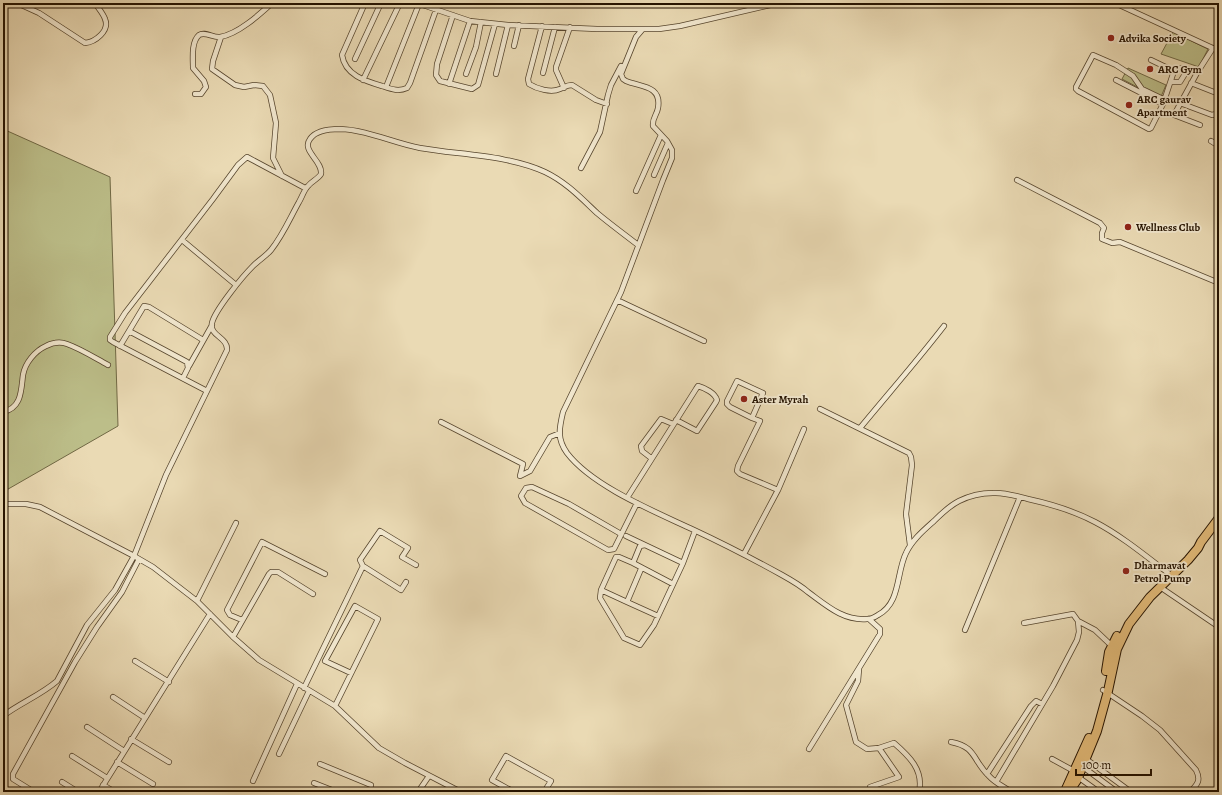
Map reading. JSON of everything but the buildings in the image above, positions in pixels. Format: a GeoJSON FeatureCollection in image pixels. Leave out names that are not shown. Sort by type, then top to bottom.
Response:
{"type":"FeatureCollection","features":[{"type":"Feature","properties":{"kind":"highway"},"geometry":{"type":"LineString","coordinates":[[1068,792],[1097,731],[1114,648],[1125,625],[1141,602],[1198,548],[1219,518]]}},
{"type":"Feature","properties":{"kind":"highway"},"geometry":{"type":"LineString","coordinates":[[1125,625],[1171,574]]}},
{"type":"Feature","properties":{"kind":"street"},"geometry":{"type":"LineString","coordinates":[[17,3],[39,13],[85,43],[98,38],[104,32],[106,27],[106,21],[95,3]]}},
{"type":"Feature","properties":{"kind":"street"},"geometry":{"type":"LineString","coordinates":[[195,94],[201,94],[206,87],[204,81],[193,68],[193,55],[196,40],[200,34],[204,33],[221,37],[247,25],[272,3]]}},
{"type":"Feature","properties":{"kind":"street"},"geometry":{"type":"LineString","coordinates":[[365,3],[342,55],[345,65],[356,76],[363,80],[398,90],[402,90],[408,86],[436,10]]}},
{"type":"Feature","properties":{"kind":"street"},"geometry":{"type":"LineString","coordinates":[[355,59],[381,3]]}},
{"type":"Feature","properties":{"kind":"street"},"geometry":{"type":"LineString","coordinates":[[363,80],[400,3]]}},
{"type":"Feature","properties":{"kind":"street"},"geometry":{"type":"LineString","coordinates":[[386,87],[418,3],[470,21],[508,25],[639,30],[680,26],[779,3]]}},
{"type":"Feature","properties":{"kind":"street"},"geometry":{"type":"LineString","coordinates":[[1115,3],[1219,51]]}},
{"type":"Feature","properties":{"kind":"street"},"geometry":{"type":"LineString","coordinates":[[453,15],[437,64],[436,75],[440,81],[472,89],[477,87],[495,24]]}},
{"type":"Feature","properties":{"kind":"street"},"geometry":{"type":"LineString","coordinates":[[449,84],[470,21]]}},
{"type":"Feature","properties":{"kind":"street"},"geometry":{"type":"LineString","coordinates":[[466,74],[476,46],[481,22]]}},
{"type":"Feature","properties":{"kind":"street"},"geometry":{"type":"LineString","coordinates":[[496,74],[508,25]]}},
{"type":"Feature","properties":{"kind":"street"},"geometry":{"type":"LineString","coordinates":[[514,46],[519,25]]}},
{"type":"Feature","properties":{"kind":"street"},"geometry":{"type":"LineString","coordinates":[[542,26],[528,82],[535,87],[549,91],[559,90],[568,85],[572,85],[596,100],[607,104]]}},
{"type":"Feature","properties":{"kind":"street"},"geometry":{"type":"LineString","coordinates":[[543,73],[555,27]]}},
{"type":"Feature","properties":{"kind":"street"},"geometry":{"type":"LineString","coordinates":[[564,88],[556,70],[556,66],[570,28]]}},
{"type":"Feature","properties":{"kind":"street"},"geometry":{"type":"LineString","coordinates":[[581,168],[600,132],[615,77],[639,30]]}},
{"type":"Feature","properties":{"kind":"street"},"geometry":{"type":"LineString","coordinates":[[624,79],[621,74],[639,30]]}},
{"type":"Feature","properties":{"kind":"street"},"geometry":{"type":"LineString","coordinates":[[221,37],[213,61],[212,69],[235,85],[244,87],[254,85],[264,86],[270,95],[276,123],[273,158],[282,176]]}},
{"type":"Feature","properties":{"kind":"street"},"geometry":{"type":"LineString","coordinates":[[1200,125],[1174,116],[1174,113],[1213,48]]}},
{"type":"Feature","properties":{"kind":"street"},"geometry":{"type":"LineString","coordinates":[[1164,102],[1142,89],[1133,76],[1096,55],[1093,55],[1076,87],[1078,91],[1149,129],[1151,128],[1164,102],[1174,70]]}},
{"type":"Feature","properties":{"kind":"street"},"geometry":{"type":"LineString","coordinates":[[1151,60],[1174,70],[1178,68],[1188,69],[1198,73]]}},
{"type":"Feature","properties":{"kind":"street"},"geometry":{"type":"LineString","coordinates":[[1170,82],[1180,82],[1188,69]]}},
{"type":"Feature","properties":{"kind":"street"},"geometry":{"type":"LineString","coordinates":[[615,77],[624,79],[631,83],[649,87],[654,91],[658,99],[658,108],[653,121],[655,129],[668,143],[672,150],[672,158],[617,300],[563,412],[559,427],[560,440],[568,454],[584,470],[628,498],[744,554],[793,582],[834,611],[846,616],[869,619],[880,614],[890,606],[899,582],[905,555],[910,545],[948,507],[975,496],[994,493],[1020,497],[1056,506],[1094,522],[1129,543],[1171,574]]}},
{"type":"Feature","properties":{"kind":"street"},"geometry":{"type":"LineString","coordinates":[[1116,80],[1164,102]]}},
{"type":"Feature","properties":{"kind":"street"},"geometry":{"type":"LineString","coordinates":[[1191,83],[1219,94]]}},
{"type":"Feature","properties":{"kind":"street"},"geometry":{"type":"LineString","coordinates":[[1180,103],[1212,115],[1216,114],[1219,108]]}},
{"type":"Feature","properties":{"kind":"street"},"geometry":{"type":"LineString","coordinates":[[183,378],[212,325],[215,316],[236,285],[254,265],[271,251],[308,186],[320,176],[322,171],[308,146],[310,138],[317,133],[331,129],[356,131],[421,148],[488,157],[529,166],[544,172],[565,184],[598,214],[638,245]]}},
{"type":"Feature","properties":{"kind":"street"},"geometry":{"type":"LineString","coordinates":[[1219,134],[1217,138],[1219,139]]}},
{"type":"Feature","properties":{"kind":"street"},"geometry":{"type":"LineString","coordinates":[[636,191],[661,135]]}},
{"type":"Feature","properties":{"kind":"street"},"geometry":{"type":"LineString","coordinates":[[1210,142],[1219,146]]}},
{"type":"Feature","properties":{"kind":"street"},"geometry":{"type":"LineString","coordinates":[[654,175],[668,143]]}},
{"type":"Feature","properties":{"kind":"street"},"geometry":{"type":"LineString","coordinates":[[208,391],[120,346],[110,340],[111,334],[125,313],[214,199],[238,164],[247,157],[305,188],[308,186]]}},
{"type":"Feature","properties":{"kind":"street"},"geometry":{"type":"LineString","coordinates":[[1016,180],[1100,223],[1104,228],[1102,239],[1112,243],[1120,242],[1219,284]]}},
{"type":"Feature","properties":{"kind":"street"},"geometry":{"type":"LineString","coordinates":[[182,240],[236,285]]}},
{"type":"Feature","properties":{"kind":"street"},"geometry":{"type":"LineString","coordinates":[[617,300],[704,341]]}},
{"type":"Feature","properties":{"kind":"street"},"geometry":{"type":"LineString","coordinates":[[120,346],[144,306],[204,340]]}},
{"type":"Feature","properties":{"kind":"street"},"geometry":{"type":"LineString","coordinates":[[3,716],[57,681],[87,625],[115,590],[134,556],[166,475],[208,391],[227,348],[225,341],[214,332],[212,325]]}},
{"type":"Feature","properties":{"kind":"street"},"geometry":{"type":"LineString","coordinates":[[860,428],[921,356],[944,326]]}},
{"type":"Feature","properties":{"kind":"street"},"geometry":{"type":"LineString","coordinates":[[129,331],[184,360],[189,366]]}},
{"type":"Feature","properties":{"kind":"street"},"geometry":{"type":"LineString","coordinates":[[3,412],[14,407],[18,402],[22,387],[23,373],[31,358],[43,347],[53,343],[66,343],[108,365]]}},
{"type":"Feature","properties":{"kind":"street"},"geometry":{"type":"LineString","coordinates":[[752,418],[763,393],[737,380],[727,404],[730,407],[752,418],[760,421],[737,471],[740,474],[778,490]]}},
{"type":"Feature","properties":{"kind":"street"},"geometry":{"type":"LineString","coordinates":[[628,498],[651,458],[674,422],[698,386],[716,396],[716,402],[697,431],[674,422],[661,418],[641,446],[642,451],[651,458]]}},
{"type":"Feature","properties":{"kind":"street"},"geometry":{"type":"LineString","coordinates":[[820,409],[906,450],[911,457],[912,465],[906,514],[910,545]]}},
{"type":"Feature","properties":{"kind":"street"},"geometry":{"type":"LineString","coordinates":[[441,422],[523,464],[520,476],[530,471],[550,437],[560,433]]}},
{"type":"Feature","properties":{"kind":"street"},"geometry":{"type":"LineString","coordinates":[[744,554],[778,490],[804,429]]}},
{"type":"Feature","properties":{"kind":"street"},"geometry":{"type":"LineString","coordinates":[[637,502],[624,535],[614,549],[608,550],[525,503],[521,496],[526,488],[532,487],[569,504],[624,535],[683,563]]}},
{"type":"Feature","properties":{"kind":"street"},"geometry":{"type":"LineString","coordinates":[[965,630],[1020,497]]}},
{"type":"Feature","properties":{"kind":"street"},"geometry":{"type":"LineString","coordinates":[[3,504],[26,504],[40,507],[153,567],[197,602],[259,660],[335,706],[379,748],[461,792]]}},
{"type":"Feature","properties":{"kind":"street"},"geometry":{"type":"LineString","coordinates":[[197,602],[236,523]]}},
{"type":"Feature","properties":{"kind":"street"},"geometry":{"type":"LineString","coordinates":[[406,582],[401,590],[364,566],[360,560],[380,531],[408,548],[402,557],[416,565]]}},
{"type":"Feature","properties":{"kind":"street"},"geometry":{"type":"LineString","coordinates":[[673,584],[641,569],[633,563],[616,557],[601,590],[600,598],[624,638],[640,645],[654,625],[683,563],[695,531]]}},
{"type":"Feature","properties":{"kind":"street"},"geometry":{"type":"LineString","coordinates":[[242,620],[230,615],[227,610],[262,542],[325,574]]}},
{"type":"Feature","properties":{"kind":"street"},"geometry":{"type":"LineString","coordinates":[[633,563],[640,546],[645,545]]}},
{"type":"Feature","properties":{"kind":"street"},"geometry":{"type":"LineString","coordinates":[[34,792],[13,779],[13,774],[75,662],[97,627],[122,592],[139,559]]}},
{"type":"Feature","properties":{"kind":"street"},"geometry":{"type":"LineString","coordinates":[[304,688],[364,566]]}},
{"type":"Feature","properties":{"kind":"street"},"geometry":{"type":"LineString","coordinates":[[627,602],[641,569]]}},
{"type":"Feature","properties":{"kind":"street"},"geometry":{"type":"LineString","coordinates":[[233,637],[271,572],[278,572],[313,594]]}},
{"type":"Feature","properties":{"kind":"street"},"geometry":{"type":"LineString","coordinates":[[1160,587],[1219,627]]}},
{"type":"Feature","properties":{"kind":"street"},"geometry":{"type":"LineString","coordinates":[[601,590],[658,616]]}},
{"type":"Feature","properties":{"kind":"street"},"geometry":{"type":"LineString","coordinates":[[335,706],[378,619],[355,606],[326,661],[351,673]]}},
{"type":"Feature","properties":{"kind":"street"},"geometry":{"type":"LineString","coordinates":[[99,792],[210,614]]}},
{"type":"Feature","properties":{"kind":"street"},"geometry":{"type":"LineString","coordinates":[[1024,623],[1073,614],[1078,621],[1095,630],[1114,648]]}},
{"type":"Feature","properties":{"kind":"street"},"geometry":{"type":"LineString","coordinates":[[808,749],[881,631],[869,619]]}},
{"type":"Feature","properties":{"kind":"street"},"geometry":{"type":"LineString","coordinates":[[996,782],[1078,640],[1078,621]]}},
{"type":"Feature","properties":{"kind":"street"},"geometry":{"type":"LineString","coordinates":[[135,660],[169,682]]}},
{"type":"Feature","properties":{"kind":"street"},"geometry":{"type":"LineString","coordinates":[[859,668],[858,681],[846,705],[856,742],[866,749],[879,748],[894,743],[909,756],[916,768],[921,781],[919,792]]}},
{"type":"Feature","properties":{"kind":"street"},"geometry":{"type":"LineString","coordinates":[[253,781],[297,684]]}},
{"type":"Feature","properties":{"kind":"street"},"geometry":{"type":"LineString","coordinates":[[1106,690],[1160,730],[1196,770],[1199,776],[1198,781],[1190,792]]}},
{"type":"Feature","properties":{"kind":"street"},"geometry":{"type":"LineString","coordinates":[[279,754],[309,691]]}},
{"type":"Feature","properties":{"kind":"street"},"geometry":{"type":"LineString","coordinates":[[112,696],[145,718]]}},
{"type":"Feature","properties":{"kind":"street"},"geometry":{"type":"LineString","coordinates":[[987,774],[1031,706],[1036,701],[1042,704]]}},
{"type":"Feature","properties":{"kind":"street"},"geometry":{"type":"LineString","coordinates":[[87,727],[124,751]]}},
{"type":"Feature","properties":{"kind":"street"},"geometry":{"type":"LineString","coordinates":[[131,739],[170,762]]}},
{"type":"Feature","properties":{"kind":"street"},"geometry":{"type":"LineString","coordinates":[[951,742],[960,743],[968,747],[987,774],[996,782],[1012,792]]}},
{"type":"Feature","properties":{"kind":"street"},"geometry":{"type":"LineString","coordinates":[[871,792],[870,787],[898,777],[879,748]]}},
{"type":"Feature","properties":{"kind":"street"},"geometry":{"type":"LineString","coordinates":[[72,756],[107,778]]}},
{"type":"Feature","properties":{"kind":"street"},"geometry":{"type":"LineString","coordinates":[[514,792],[492,780],[506,756],[551,781],[544,792]]}},
{"type":"Feature","properties":{"kind":"street"},"geometry":{"type":"LineString","coordinates":[[1052,759],[1076,774],[1100,792]]}},
{"type":"Feature","properties":{"kind":"street"},"geometry":{"type":"LineString","coordinates":[[117,762],[154,784]]}},
{"type":"Feature","properties":{"kind":"street"},"geometry":{"type":"LineString","coordinates":[[1083,762],[1117,792]]}},
{"type":"Feature","properties":{"kind":"street"},"geometry":{"type":"LineString","coordinates":[[1083,762],[1131,792]]}},
{"type":"Feature","properties":{"kind":"street"},"geometry":{"type":"LineString","coordinates":[[320,764],[371,785],[369,792]]}},
{"type":"Feature","properties":{"kind":"street"},"geometry":{"type":"LineString","coordinates":[[418,792],[429,776]]}},
{"type":"Feature","properties":{"kind":"street"},"geometry":{"type":"LineString","coordinates":[[62,782],[78,792]]}},
{"type":"Feature","properties":{"kind":"street"},"geometry":{"type":"LineString","coordinates":[[314,783],[337,792]]}},
{"type":"Feature","properties":{"kind":"street"},"geometry":{"type":"LineString","coordinates":[[103,785],[115,792]]}},
{"type":"Feature","properties":{"kind":"green space"},"geometry":{"type":"Polygon","coordinates":[[[1173,32],[1208,49],[1199,67],[1161,54],[1173,32]]]}},
{"type":"Feature","properties":{"kind":"green space"},"geometry":{"type":"Polygon","coordinates":[[[1128,68],[1166,85],[1160,99],[1122,79],[1128,68]]]}},
{"type":"Feature","properties":{"kind":"green space"},"geometry":{"type":"Polygon","coordinates":[[[3,129],[110,177],[118,426],[3,492],[3,129]]]}},
{"type":"Feature","properties":{"kind":"place","name":"Advika Society"},"geometry":{"type":"Point","coordinates":[1111,38]}},
{"type":"Feature","properties":{"kind":"place","name":"ARC Gym"},"geometry":{"type":"Point","coordinates":[1150,69]}},
{"type":"Feature","properties":{"kind":"place","name":"ARC gaurav Apartment"},"geometry":{"type":"Point","coordinates":[1129,105]}},
{"type":"Feature","properties":{"kind":"place","name":"Wellness Club"},"geometry":{"type":"Point","coordinates":[1128,227]}},
{"type":"Feature","properties":{"kind":"place","name":"Aster Myrah"},"geometry":{"type":"Point","coordinates":[744,399]}},
{"type":"Feature","properties":{"kind":"place","name":"Dharmavat Petrol Pump"},"geometry":{"type":"Point","coordinates":[1126,571]}}]}
